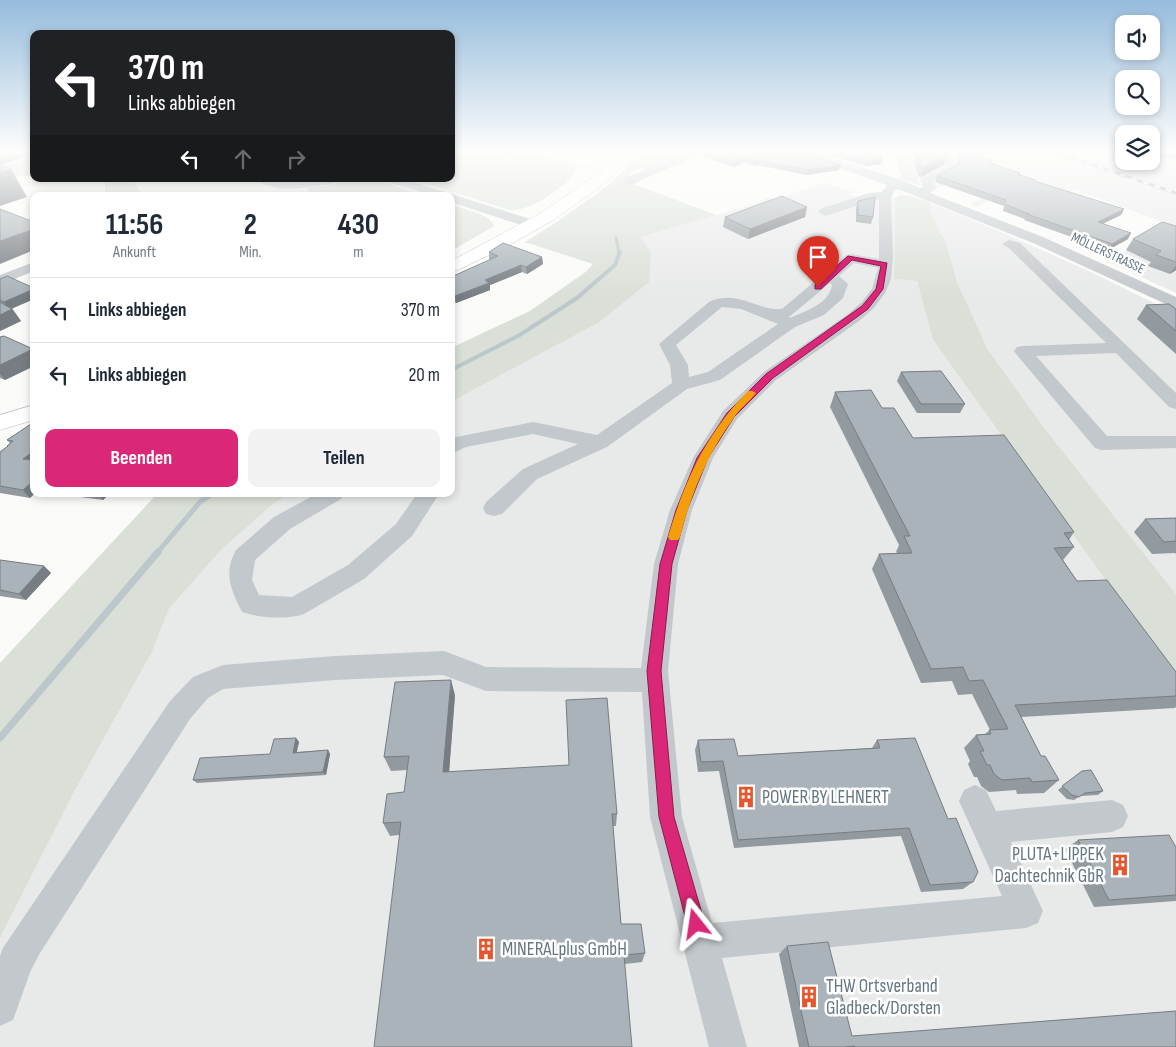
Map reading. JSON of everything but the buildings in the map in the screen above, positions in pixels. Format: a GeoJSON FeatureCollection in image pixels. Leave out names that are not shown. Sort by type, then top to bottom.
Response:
{"type":"FeatureCollection","features":[{"type":"Feature","properties":{"kind":"main road"},"geometry":{"type":"LineString","coordinates":[[455,266],[528,222],[557,200]]}},
{"type":"Feature","properties":{"kind":"main road"},"geometry":{"type":"LineString","coordinates":[[455,254],[528,222]]}},
{"type":"Feature","properties":{"kind":"main road"},"geometry":{"type":"LineString","coordinates":[[0,423],[30,413]]}},
{"type":"Feature","properties":{"kind":"street"},"geometry":{"type":"LineString","coordinates":[[457,200],[528,222]]}},
{"type":"Feature","properties":{"kind":"street"},"geometry":{"type":"LineString","coordinates":[[825,212],[855,200]]}},
{"type":"Feature","properties":{"kind":"street"},"geometry":{"type":"LineString","coordinates":[[728,1047],[666,817],[654,671],[666,564],[682,510],[703,458],[730,415],[770,376],[865,308],[880,289],[885,265],[885,200]]}},
{"type":"Feature","properties":{"kind":"street","name":"MÖLLERSTRASSE"},"geometry":{"type":"LineString","coordinates":[[941,200],[1085,259],[1176,303]]}},
{"type":"Feature","properties":{"kind":"street"},"geometry":{"type":"LineString","coordinates":[[1009,244],[1015,246],[1176,403]]}},
{"type":"Feature","properties":{"kind":"street"},"geometry":{"type":"LineString","coordinates":[[771,314],[786,313],[851,258],[885,265]]}},
{"type":"Feature","properties":{"kind":"street"},"geometry":{"type":"LineString","coordinates":[[0,280],[30,268]]}},
{"type":"Feature","properties":{"kind":"street"},"geometry":{"type":"LineString","coordinates":[[494,508],[530,474],[600,442],[681,385],[714,376],[789,324],[818,312],[838,295],[840,284],[830,276]]}},
{"type":"Feature","properties":{"kind":"street"},"geometry":{"type":"LineString","coordinates":[[681,385],[679,365],[667,344],[717,303],[732,302],[771,314],[789,324]]}},
{"type":"Feature","properties":{"kind":"street"},"geometry":{"type":"LineString","coordinates":[[1120,348],[1023,351],[1102,443],[1176,442]]}},
{"type":"Feature","properties":{"kind":"street"},"geometry":{"type":"LineString","coordinates":[[455,445],[460,442],[533,428],[600,442]]}},
{"type":"Feature","properties":{"kind":"street"},"geometry":{"type":"LineString","coordinates":[[328,497],[282,523],[244,556],[240,580],[252,605],[295,607],[356,572],[404,530],[426,497]]}},
{"type":"Feature","properties":{"kind":"street"},"geometry":{"type":"LineString","coordinates":[[0,1007],[16,961],[72,872],[180,710],[199,686],[211,680],[223,677],[335,668],[444,663],[486,679],[655,680]]}},
{"type":"Feature","properties":{"kind":"street"},"geometry":{"type":"LineString","coordinates":[[701,942],[1026,911],[982,815],[1112,816]]}},
{"type":"Feature","properties":{"kind":"shaded area"},"geometry":{"type":"Polygon","coordinates":[[[478,200],[542,200],[528,207],[510,210],[478,200]]]}},
{"type":"Feature","properties":{"kind":"shaded area"},"geometry":{"type":"Polygon","coordinates":[[[588,200],[676,200],[716,215],[640,237],[651,253],[649,282],[598,323],[455,400],[455,346],[530,311],[587,271],[593,264],[525,242],[588,200]]]}},
{"type":"Feature","properties":{"kind":"shaded area"},"geometry":{"type":"Polygon","coordinates":[[[762,200],[895,200],[894,279],[917,281],[933,340],[1176,678],[1176,1047],[0,1047],[0,938],[75,790],[152,652],[169,609],[221,550],[284,497],[455,497],[455,400],[598,323],[639,237],[745,207],[762,200]]]}},
{"type":"Feature","properties":{"kind":"shaded area"},"geometry":{"type":"Polygon","coordinates":[[[895,200],[922,200],[931,203],[929,208],[940,233],[946,241],[957,282],[988,350],[1045,429],[1176,594],[1176,678],[933,340],[917,281],[894,279],[895,200]]]}},
{"type":"Feature","properties":{"kind":"shaded area"},"geometry":{"type":"Polygon","coordinates":[[[979,200],[990,200],[976,207],[970,204],[979,200]]]}},
{"type":"Feature","properties":{"kind":"shaded area"},"geometry":{"type":"Polygon","coordinates":[[[1007,200],[1055,200],[1039,208],[1007,200]]]}},
{"type":"Feature","properties":{"kind":"shaded area"},"geometry":{"type":"Polygon","coordinates":[[[1102,200],[1176,200],[1176,293],[1109,262],[1169,224],[1102,200]]]}},
{"type":"Feature","properties":{"kind":"shaded area"},"geometry":{"type":"Polygon","coordinates":[[[931,203],[1093,273],[1176,314],[1176,594],[1045,429],[988,350],[957,282],[946,241],[940,233],[929,208],[931,203]]]}},
{"type":"Feature","properties":{"kind":"shaded area"},"geometry":{"type":"Polygon","coordinates":[[[455,206],[482,215],[494,226],[455,249],[455,206]]]}},
{"type":"Feature","properties":{"kind":"shaded area"},"geometry":{"type":"Polygon","coordinates":[[[154,497],[284,497],[221,550],[169,609],[152,652],[75,790],[0,938],[0,663],[154,497]]]}},
{"type":"Feature","properties":{"kind":"waterway"},"geometry":{"type":"LineString","coordinates":[[616,238],[619,253]]}},
{"type":"Feature","properties":{"kind":"waterway"},"geometry":{"type":"LineString","coordinates":[[455,368],[518,336],[577,298],[615,265],[620,252]]}},
{"type":"Feature","properties":{"kind":"waterway"},"geometry":{"type":"LineString","coordinates":[[157,553],[200,502],[208,497]]}},
{"type":"Feature","properties":{"kind":"waterway"},"geometry":{"type":"LineString","coordinates":[[0,738],[158,552]]}},
{"type":"Feature","properties":{"kind":"slow traffic"},"geometry":{"type":"LineString","coordinates":[[674,537],[682,510],[703,458],[730,415],[752,393]]}},
{"type":"Feature","properties":{"kind":"place","name":"POWER BY LEHNERT"},"geometry":{"type":"Point","coordinates":[746,797]}},
{"type":"Feature","properties":{"kind":"place","name":"PLUTA+LIPPEK Dachtechnik GbR"},"geometry":{"type":"Point","coordinates":[1120,865]}},
{"type":"Feature","properties":{"kind":"place","name":"MINERALplus GmbH"},"geometry":{"type":"Point","coordinates":[486,949]}},
{"type":"Feature","properties":{"kind":"place","name":"THW Ortsverband Gladbeck/Dorsten"},"geometry":{"type":"Point","coordinates":[809,997]}},
{"type":"Feature","properties":{"kind":"route"},"geometry":{"type":"LineString","coordinates":[[696,924],[666,817],[654,671],[666,564],[682,510],[703,458],[730,415],[770,376],[865,308],[880,289],[885,265],[851,258],[818,287]]}}]}
